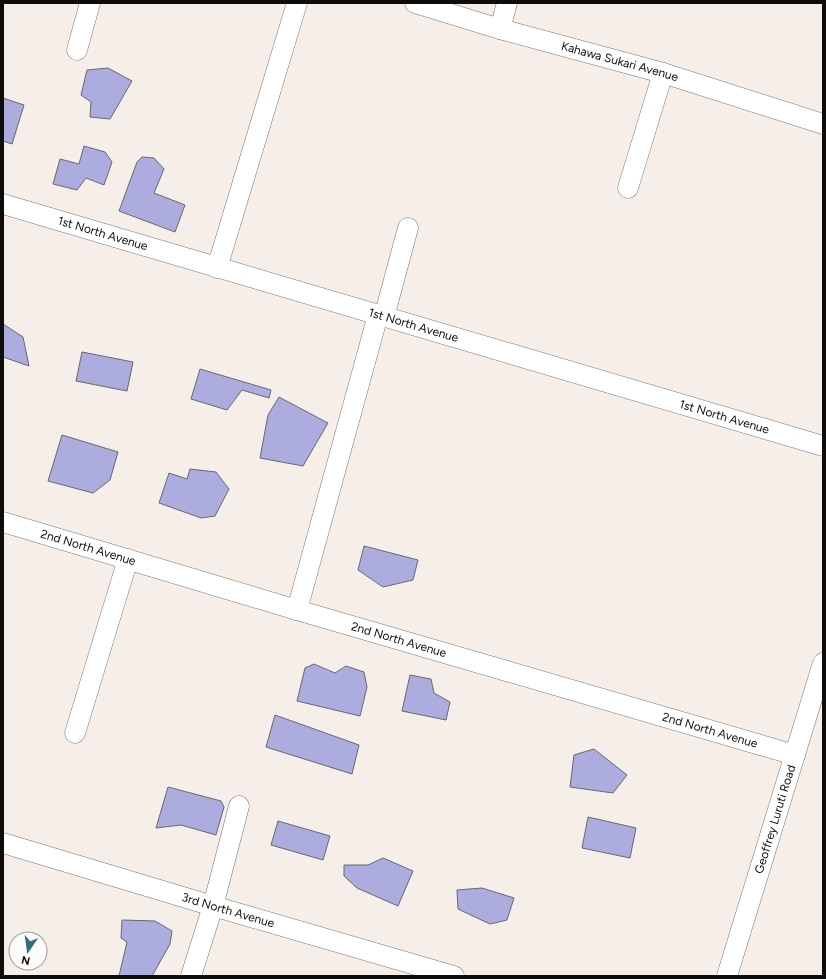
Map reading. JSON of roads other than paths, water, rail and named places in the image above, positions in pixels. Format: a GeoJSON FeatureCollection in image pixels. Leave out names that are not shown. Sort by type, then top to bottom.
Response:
{"type":"FeatureCollection","features":[{"type":"Feature","properties":{"kind":"street"},"geometry":{"type":"LineString","coordinates":[[77,50],[90,3]]}},
{"type":"Feature","properties":{"kind":"street"},"geometry":{"type":"LineString","coordinates":[[217,268],[297,3]]}},
{"type":"Feature","properties":{"kind":"street","name":"Kahawa Sukari Avenue"},"geometry":{"type":"LineString","coordinates":[[415,3],[500,29],[663,73],[823,124]]}},
{"type":"Feature","properties":{"kind":"street"},"geometry":{"type":"LineString","coordinates":[[500,29],[507,3]]}},
{"type":"Feature","properties":{"kind":"street"},"geometry":{"type":"LineString","coordinates":[[628,188],[663,73]]}},
{"type":"Feature","properties":{"kind":"street","name":"1st North Avenue"},"geometry":{"type":"LineString","coordinates":[[3,204],[823,446]]}},
{"type":"Feature","properties":{"kind":"street"},"geometry":{"type":"LineString","coordinates":[[297,610],[381,316],[408,228]]}},
{"type":"Feature","properties":{"kind":"street","name":"2nd North Avenue"},"geometry":{"type":"LineString","coordinates":[[3,522],[297,610],[795,755]]}},
{"type":"Feature","properties":{"kind":"street"},"geometry":{"type":"LineString","coordinates":[[75,733],[128,559]]}},
{"type":"Feature","properties":{"kind":"street","name":"Geoffrey Luruti Road"},"geometry":{"type":"LineString","coordinates":[[729,975],[795,755],[819,689],[823,663]]}},
{"type":"Feature","properties":{"kind":"street"},"geometry":{"type":"LineString","coordinates":[[191,976],[213,906],[239,806]]}},
{"type":"Feature","properties":{"kind":"street","name":"3rd North Avenue"},"geometry":{"type":"LineString","coordinates":[[3,843],[454,976]]}}]}
